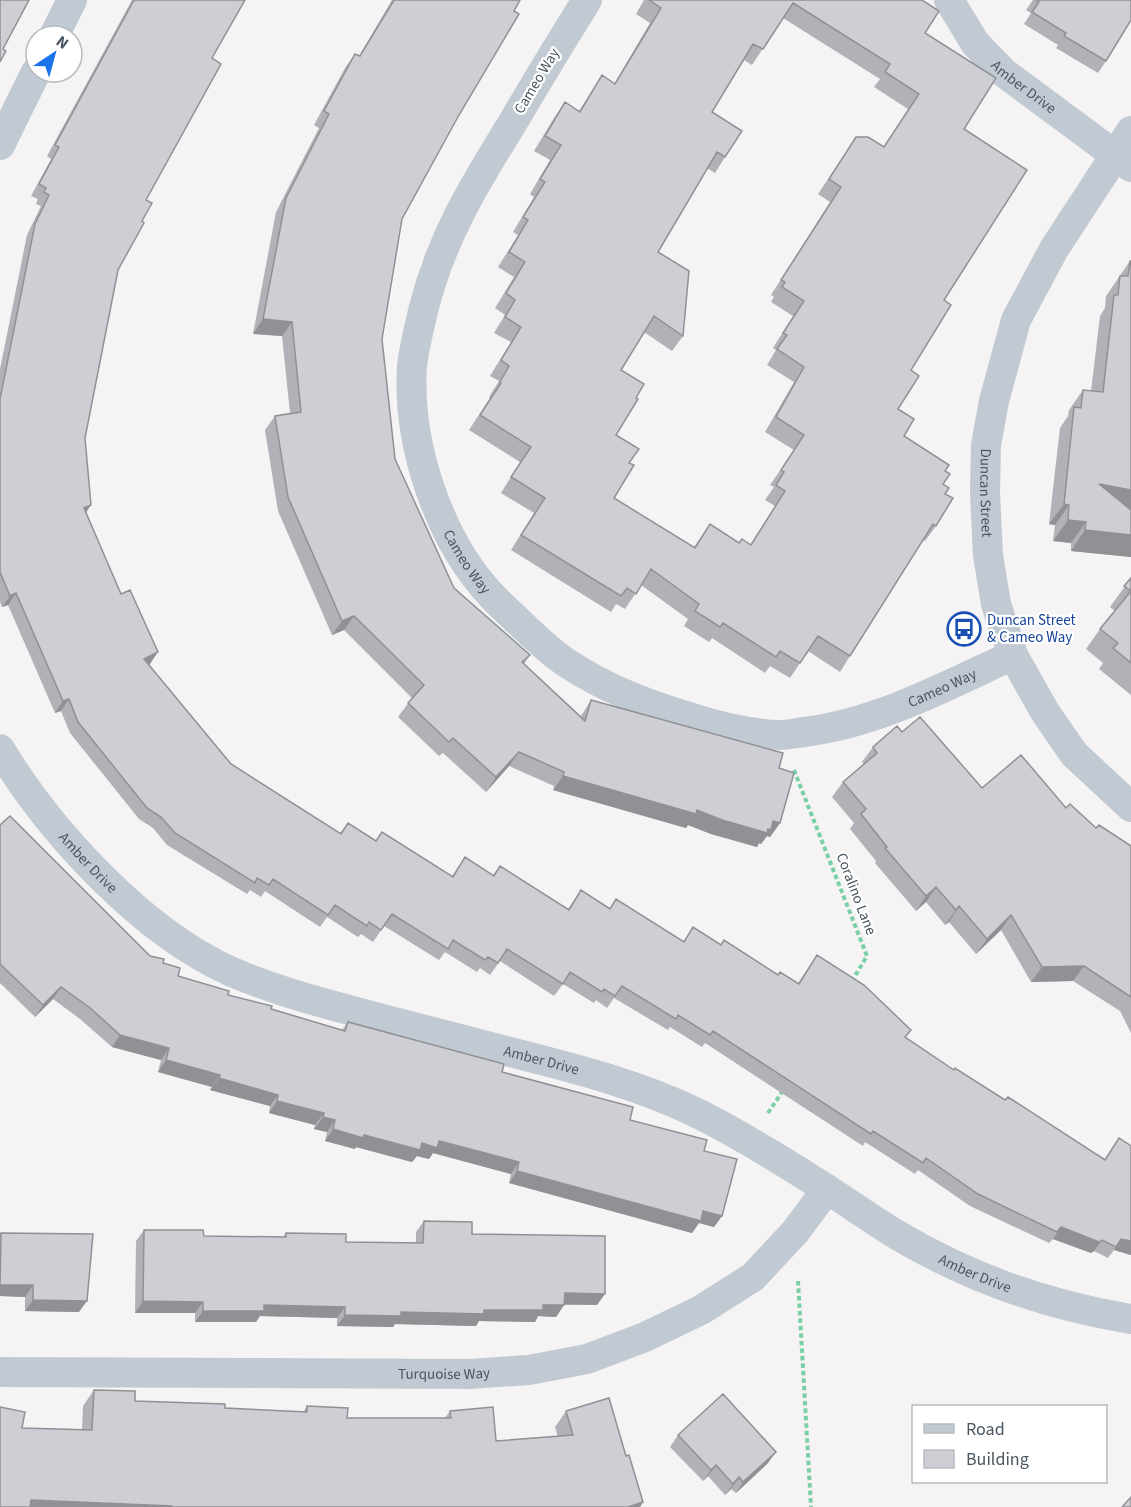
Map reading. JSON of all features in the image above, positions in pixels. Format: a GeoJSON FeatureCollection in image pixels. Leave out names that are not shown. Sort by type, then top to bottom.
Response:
{"type":"FeatureCollection","features":[{"type":"Feature","properties":{"kind":"street"},"geometry":{"type":"LineString","coordinates":[[60,24],[72,0]]}},
{"type":"Feature","properties":{"kind":"street","name":"Cameo Way"},"geometry":{"type":"LineString","coordinates":[[587,0],[475,183],[446,238],[429,288],[412,364],[412,392],[420,456],[429,486],[466,562],[490,594],[568,664],[613,690],[648,704],[730,729],[781,735],[826,730],[917,699],[1013,655]]}},
{"type":"Feature","properties":{"kind":"street","name":"Amber Drive"},"geometry":{"type":"LineString","coordinates":[[949,0],[975,43],[1003,72],[1123,162]]}},
{"type":"Feature","properties":{"kind":"street"},"geometry":{"type":"LineString","coordinates":[[0,145],[30,84]]}},
{"type":"Feature","properties":{"kind":"street","name":"Duncan Street"},"geometry":{"type":"LineString","coordinates":[[1131,131],[1123,162],[1054,249],[1016,320],[994,401],[986,445],[985,492],[988,555],[996,604],[1013,655],[1045,712],[1074,753],[1131,807]]}},
{"type":"Feature","properties":{"kind":"street","name":"Amber Drive"},"geometry":{"type":"LineString","coordinates":[[0,749],[29,794],[71,844],[120,895],[173,938],[229,970],[290,995],[631,1085],[698,1114],[749,1142],[827,1189],[898,1236],[956,1267],[1022,1292],[1087,1312],[1131,1319]]}},
{"type":"Feature","properties":{"kind":"street","name":"Turquoise Way"},"geometry":{"type":"LineString","coordinates":[[0,1372],[469,1374],[529,1370],[587,1359],[645,1337],[701,1310],[753,1276],[795,1232],[827,1189]]}},
{"type":"Feature","properties":{"kind":"path","name":"Coralino Lane"},"geometry":{"type":"LineString","coordinates":[[781,735],[867,956],[849,986]]}},
{"type":"Feature","properties":{"kind":"path"},"geometry":{"type":"LineString","coordinates":[[749,1142],[787,1084]]}},
{"type":"Feature","properties":{"kind":"path"},"geometry":{"type":"LineString","coordinates":[[795,1232],[811,1507]]}},
{"type":"Feature","properties":{"kind":"building"},"geometry":{"type":"Polygon","coordinates":[[[0,0],[29,0],[3,49],[6,51],[0,62],[0,0]]]}},
{"type":"Feature","properties":{"kind":"building"},"geometry":{"type":"Polygon","coordinates":[[[134,0],[245,0],[212,58],[221,64],[146,200],[152,203],[142,221],[144,223],[118,270],[85,438],[91,505],[84,508],[121,594],[130,590],[158,652],[144,659],[231,764],[341,834],[348,823],[376,841],[382,832],[453,877],[465,857],[494,876],[500,866],[569,910],[581,890],[610,909],[616,899],[684,942],[693,927],[721,945],[724,940],[778,975],[780,972],[799,984],[817,955],[864,985],[911,1030],[905,1037],[954,1070],[955,1068],[1005,1100],[1008,1097],[1105,1160],[1119,1138],[1131,1146],[1131,1241],[1121,1239],[1116,1247],[1061,1227],[1057,1232],[978,1194],[926,1158],[923,1163],[873,1131],[871,1134],[713,1031],[710,1035],[678,1015],[676,1019],[622,986],[615,996],[604,989],[602,992],[570,972],[563,984],[507,949],[498,963],[488,957],[485,960],[453,940],[448,949],[392,914],[381,930],[369,922],[367,926],[335,905],[328,915],[273,879],[269,885],[257,878],[255,883],[175,833],[161,817],[147,808],[78,722],[69,699],[63,701],[16,593],[10,596],[0,572],[0,399],[35,224],[49,195],[44,192],[46,188],[39,184],[59,147],[55,145],[134,0]]]}},
{"type":"Feature","properties":{"kind":"building"},"geometry":{"type":"Polygon","coordinates":[[[394,0],[520,0],[514,11],[519,14],[459,115],[402,219],[382,339],[395,459],[454,588],[530,655],[522,662],[585,721],[591,700],[783,753],[779,768],[794,773],[780,823],[773,821],[771,830],[768,829],[767,833],[697,810],[696,814],[563,776],[564,772],[519,752],[496,777],[453,738],[449,742],[408,703],[424,685],[354,616],[342,621],[288,497],[275,416],[301,412],[292,322],[263,319],[286,198],[329,114],[324,111],[355,54],[360,56],[394,0]]]}},
{"type":"Feature","properties":{"kind":"building"},"geometry":{"type":"Polygon","coordinates":[[[649,0],[922,0],[939,11],[925,33],[996,78],[964,129],[1027,170],[944,300],[951,305],[911,370],[919,376],[898,409],[914,419],[904,436],[949,465],[945,471],[950,474],[943,484],[949,488],[945,494],[953,498],[936,526],[933,524],[850,656],[818,636],[800,663],[780,651],[776,657],[723,623],[720,627],[695,611],[699,604],[651,569],[636,594],[627,588],[621,596],[521,535],[545,498],[511,477],[531,447],[480,415],[509,366],[501,360],[521,327],[505,317],[515,300],[506,293],[525,262],[509,252],[528,220],[523,217],[545,182],[540,179],[561,145],[545,136],[565,102],[580,112],[602,75],[615,84],[661,8],[649,0]],[[793,3],[763,49],[753,44],[712,112],[742,131],[725,157],[717,152],[658,252],[689,271],[683,336],[654,316],[621,370],[644,384],[636,398],[638,399],[616,435],[639,449],[629,463],[634,465],[614,498],[695,548],[710,524],[739,543],[742,539],[751,545],[785,491],[776,485],[784,472],[781,470],[804,435],[776,417],[804,367],[777,349],[787,335],[783,333],[804,301],[782,287],[785,282],[781,280],[841,187],[829,179],[856,137],[868,137],[884,147],[919,94],[885,72],[890,64],[793,3]]]}},
{"type":"Feature","properties":{"kind":"building"},"geometry":{"type":"Polygon","coordinates":[[[1036,0],[1131,0],[1131,20],[1106,61],[1064,36],[1066,33],[1032,12],[1039,2],[1036,0]]]}},
{"type":"Feature","properties":{"kind":"building"},"geometry":{"type":"Polygon","coordinates":[[[1130,261],[1131,490],[1099,484],[1131,510],[1131,535],[1085,530],[1086,522],[1068,520],[1069,505],[1064,504],[1074,407],[1081,408],[1083,390],[1103,392],[1114,295],[1118,295],[1120,276],[1128,276],[1130,261]]]}},
{"type":"Feature","properties":{"kind":"building"},"geometry":{"type":"Polygon","coordinates":[[[1131,578],[1131,591],[1124,586],[1131,578]]]}},
{"type":"Feature","properties":{"kind":"building"},"geometry":{"type":"Polygon","coordinates":[[[1131,591],[1131,663],[1113,648],[1118,643],[1100,629],[1131,591]]]}},
{"type":"Feature","properties":{"kind":"building"},"geometry":{"type":"Polygon","coordinates":[[[920,717],[982,788],[1021,755],[1066,808],[1070,804],[1096,828],[1099,825],[1131,846],[1131,997],[1084,966],[1042,967],[1011,915],[987,939],[959,906],[956,910],[936,887],[926,896],[885,848],[887,847],[861,814],[866,809],[843,782],[877,753],[873,747],[897,726],[902,732],[920,717]]]}},
{"type":"Feature","properties":{"kind":"building"},"geometry":{"type":"Polygon","coordinates":[[[10,816],[150,956],[164,959],[163,963],[180,968],[178,976],[229,991],[228,995],[272,1006],[271,1009],[345,1031],[348,1022],[504,1064],[502,1072],[633,1107],[630,1120],[707,1140],[704,1151],[737,1159],[722,1216],[703,1211],[701,1221],[517,1171],[519,1162],[439,1141],[437,1148],[422,1143],[420,1150],[333,1129],[335,1120],[323,1117],[324,1113],[277,1101],[278,1095],[166,1060],[169,1048],[120,1035],[89,1007],[61,987],[43,1005],[0,964],[0,825],[10,816]]]}},
{"type":"Feature","properties":{"kind":"building"},"geometry":{"type":"Polygon","coordinates":[[[424,1221],[472,1222],[472,1234],[605,1236],[605,1294],[565,1293],[564,1305],[543,1305],[543,1310],[484,1310],[484,1314],[401,1312],[401,1316],[345,1315],[345,1307],[264,1305],[264,1311],[203,1311],[203,1302],[143,1301],[144,1230],[203,1230],[204,1236],[286,1237],[286,1233],[346,1234],[346,1242],[423,1243],[424,1221]]]}},
{"type":"Feature","properties":{"kind":"building"},"geometry":{"type":"Polygon","coordinates":[[[1,1233],[93,1234],[87,1301],[33,1300],[33,1285],[0,1285],[1,1233]]]}},
{"type":"Feature","properties":{"kind":"building"},"geometry":{"type":"Polygon","coordinates":[[[94,1390],[135,1391],[135,1401],[225,1404],[225,1408],[307,1412],[307,1406],[348,1408],[347,1418],[451,1418],[450,1411],[493,1407],[496,1441],[573,1435],[566,1411],[609,1398],[626,1456],[629,1455],[643,1502],[628,1507],[172,1507],[31,1500],[30,1507],[0,1507],[0,1407],[25,1412],[22,1428],[92,1430],[94,1390]]]}},
{"type":"Feature","properties":{"kind":"building"},"geometry":{"type":"Polygon","coordinates":[[[723,1394],[776,1452],[743,1482],[739,1477],[733,1484],[716,1465],[711,1470],[678,1435],[723,1394]]]}},
{"type":"Feature","properties":{"kind":"building"},"geometry":{"type":"Polygon","coordinates":[[[1131,1497],[1131,1507],[1122,1507],[1131,1497]]]}},
{"type":"Feature","properties":{"kind":"place","name":"Duncan Street & Cameo Way"},"geometry":{"type":"Point","coordinates":[964,629]}}]}
